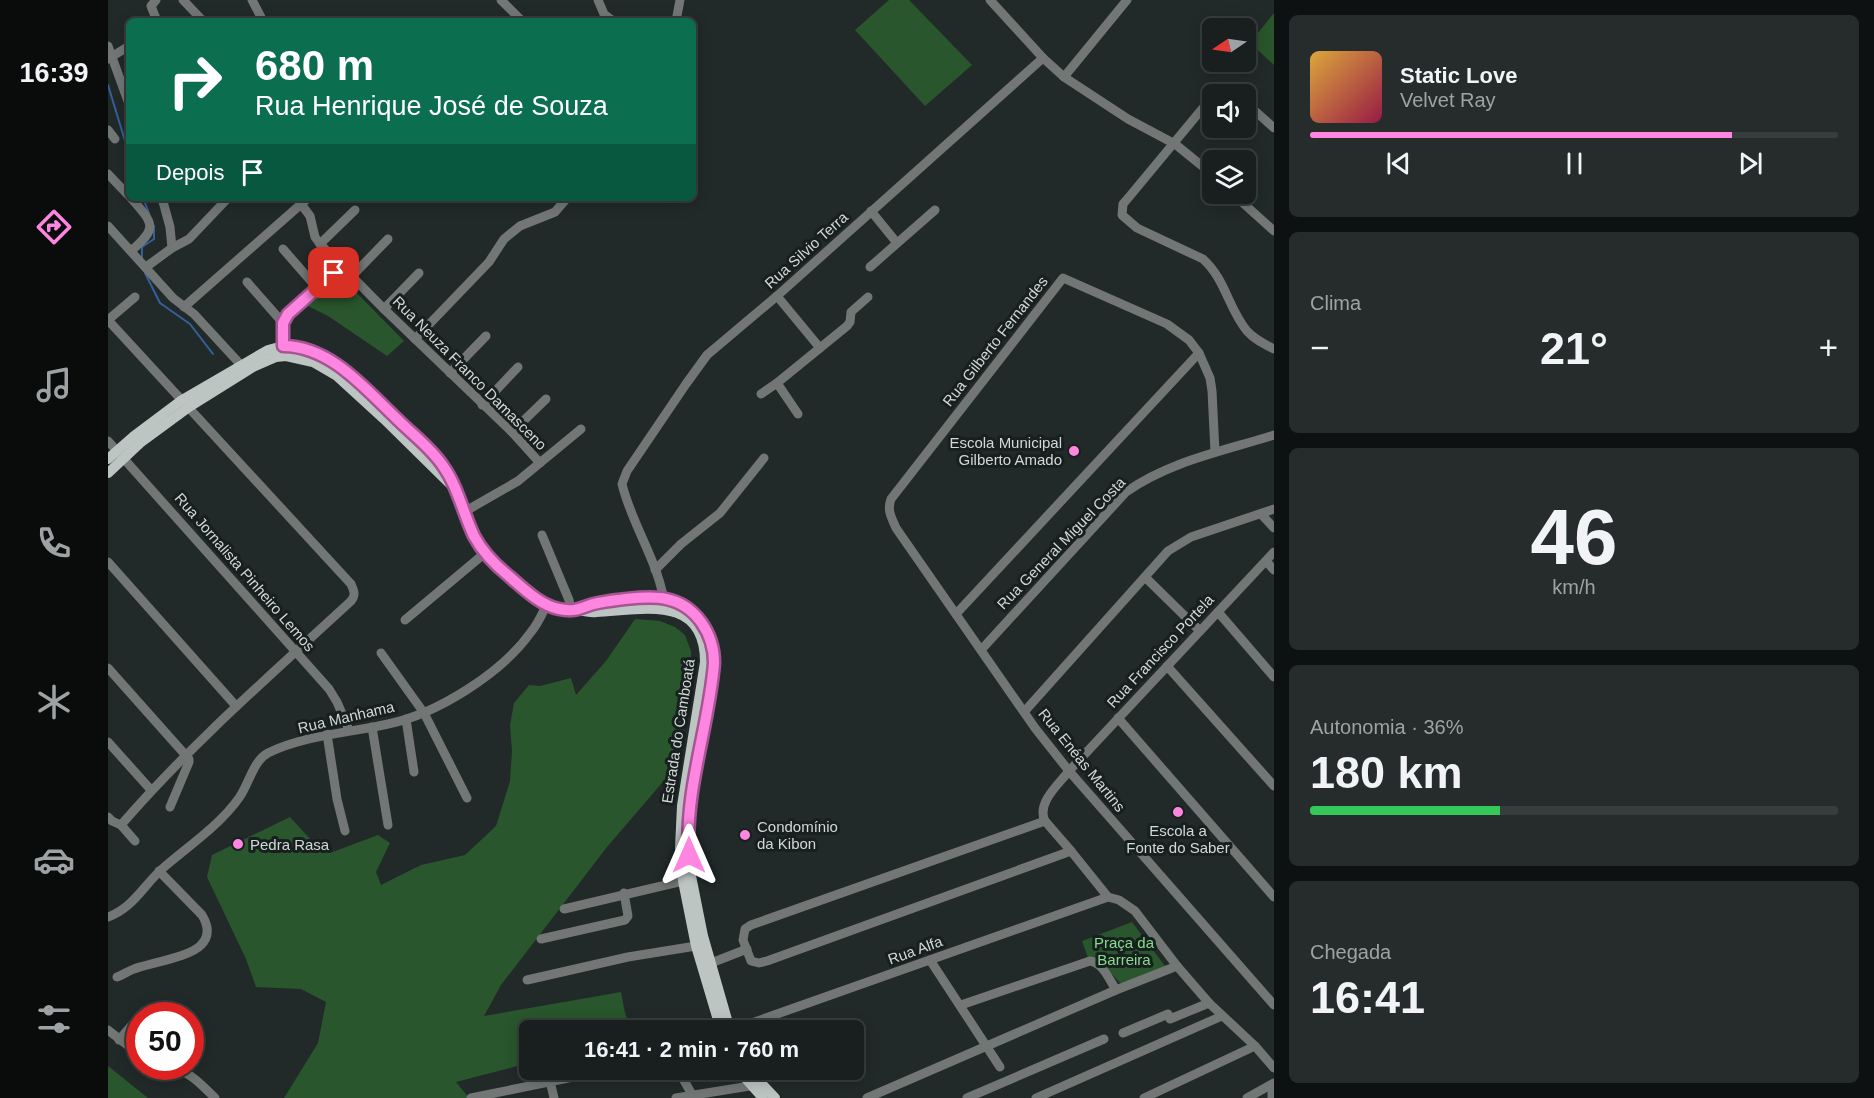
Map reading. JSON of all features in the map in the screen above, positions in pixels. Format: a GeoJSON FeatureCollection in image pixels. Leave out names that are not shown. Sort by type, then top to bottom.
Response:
{"type":"FeatureCollection","features":[{"type":"Feature","properties":{"kind":"main road"},"geometry":{"type":"LineString","coordinates":[[108,459],[140,443],[185,404],[241,365],[268,350],[283,346],[306,349],[340,367],[363,394],[453,486],[475,537],[485,553],[505,574],[547,604],[560,609],[593,613],[664,599]]}},
{"type":"Feature","properties":{"kind":"main road"},"geometry":{"type":"LineString","coordinates":[[185,404],[253,367],[283,356],[299,358],[321,366],[363,394]]}},
{"type":"Feature","properties":{"kind":"main road"},"geometry":{"type":"LineString","coordinates":[[108,473],[121,454]]}},
{"type":"Feature","properties":{"kind":"main road","name":"Estrada do Camboatá"},"geometry":{"type":"LineString","coordinates":[[664,599],[699,633],[704,650],[704,674],[688,842],[705,965],[719,1020]]}},
{"type":"Feature","properties":{"kind":"main road","name":"Estrada do Camboatá"},"geometry":{"type":"LineString","coordinates":[[697,747],[680,820],[683,881],[696,946],[727,1020]]}},
{"type":"Feature","properties":{"kind":"main road"},"geometry":{"type":"LineString","coordinates":[[751,1080],[775,1098]]}},
{"type":"Feature","properties":{"kind":"main road"},"geometry":{"type":"LineString","coordinates":[[754,1080],[763,1098]]}},
{"type":"Feature","properties":{"kind":"street"},"geometry":{"type":"LineString","coordinates":[[156,0],[152,6],[156,18]]}},
{"type":"Feature","properties":{"kind":"street"},"geometry":{"type":"LineString","coordinates":[[185,0],[200,18]]}},
{"type":"Feature","properties":{"kind":"street"},"geometry":{"type":"LineString","coordinates":[[252,0],[261,18]]}},
{"type":"Feature","properties":{"kind":"street"},"geometry":{"type":"LineString","coordinates":[[501,0],[519,18]]}},
{"type":"Feature","properties":{"kind":"street"},"geometry":{"type":"LineString","coordinates":[[598,0],[604,14],[609,18]]}},
{"type":"Feature","properties":{"kind":"street"},"geometry":{"type":"LineString","coordinates":[[677,18],[680,0]]}},
{"type":"Feature","properties":{"kind":"street"},"geometry":{"type":"LineString","coordinates":[[990,0],[1064,78],[1118,113],[1175,144],[1202,166]]}},
{"type":"Feature","properties":{"kind":"street"},"geometry":{"type":"LineString","coordinates":[[1064,78],[1127,0]]}},
{"type":"Feature","properties":{"kind":"street"},"geometry":{"type":"LineString","coordinates":[[108,46],[110,58],[126,89]]}},
{"type":"Feature","properties":{"kind":"street"},"geometry":{"type":"LineString","coordinates":[[110,58],[126,48]]}},
{"type":"Feature","properties":{"kind":"street","name":"Rua Silvio Terra"},"geometry":{"type":"LineString","coordinates":[[655,570],[622,484],[627,471],[707,355],[777,296],[1043,58]]}},
{"type":"Feature","properties":{"kind":"street"},"geometry":{"type":"LineString","coordinates":[[1202,110],[1129,196],[1123,204],[1122,215],[1137,228],[1203,259],[1223,282],[1238,318],[1248,332],[1258,341],[1274,349]]}},
{"type":"Feature","properties":{"kind":"street"},"geometry":{"type":"LineString","coordinates":[[1256,112],[1274,128]]}},
{"type":"Feature","properties":{"kind":"street"},"geometry":{"type":"LineString","coordinates":[[108,130],[115,138]]}},
{"type":"Feature","properties":{"kind":"street"},"geometry":{"type":"LineString","coordinates":[[108,174],[126,193]]}},
{"type":"Feature","properties":{"kind":"street"},"geometry":{"type":"LineString","coordinates":[[131,251],[148,236],[150,226],[133,201]]}},
{"type":"Feature","properties":{"kind":"street"},"geometry":{"type":"LineString","coordinates":[[163,201],[170,227],[172,248]]}},
{"type":"Feature","properties":{"kind":"street"},"geometry":{"type":"LineString","coordinates":[[145,266],[189,239],[225,201]]}},
{"type":"Feature","properties":{"kind":"street"},"geometry":{"type":"LineString","coordinates":[[184,307],[304,201],[315,237],[320,244],[354,210]]}},
{"type":"Feature","properties":{"kind":"street"},"geometry":{"type":"LineString","coordinates":[[415,339],[476,276],[504,239],[520,226],[555,212],[564,201]]}},
{"type":"Feature","properties":{"kind":"street"},"geometry":{"type":"LineString","coordinates":[[1244,204],[1274,231]]}},
{"type":"Feature","properties":{"kind":"street"},"geometry":{"type":"LineString","coordinates":[[870,267],[935,210]]}},
{"type":"Feature","properties":{"kind":"street"},"geometry":{"type":"LineString","coordinates":[[871,211],[897,243]]}},
{"type":"Feature","properties":{"kind":"street"},"geometry":{"type":"LineString","coordinates":[[108,226],[173,298],[194,314],[241,365]]}},
{"type":"Feature","properties":{"kind":"street"},"geometry":{"type":"LineString","coordinates":[[352,276],[388,239]]}},
{"type":"Feature","properties":{"kind":"street","name":"Rua Neuza Franco Damasceno"},"geometry":{"type":"LineString","coordinates":[[320,244],[512,432],[540,463],[518,481],[464,512]]}},
{"type":"Feature","properties":{"kind":"street"},"geometry":{"type":"LineString","coordinates":[[283,249],[317,288]]}},
{"type":"Feature","properties":{"kind":"street"},"geometry":{"type":"LineString","coordinates":[[283,346],[283,323],[288,314],[341,266]]}},
{"type":"Feature","properties":{"kind":"street"},"geometry":{"type":"LineString","coordinates":[[384,309],[419,273]]}},
{"type":"Feature","properties":{"kind":"street","name":"Rua Gilberto Fernandes"},"geometry":{"type":"LineString","coordinates":[[890,516],[891,499],[1063,278],[1172,327],[1189,340],[1207,368],[1212,391],[1215,452]]}},
{"type":"Feature","properties":{"kind":"street"},"geometry":{"type":"LineString","coordinates":[[247,282],[283,323]]}},
{"type":"Feature","properties":{"kind":"street"},"geometry":{"type":"LineString","coordinates":[[777,296],[820,348]]}},
{"type":"Feature","properties":{"kind":"street"},"geometry":{"type":"LineString","coordinates":[[135,297],[108,320],[351,584],[354,591],[351,601],[236,706],[151,790],[112,822],[135,841]]}},
{"type":"Feature","properties":{"kind":"street"},"geometry":{"type":"LineString","coordinates":[[761,394],[847,326],[850,322],[850,312],[868,297]]}},
{"type":"Feature","properties":{"kind":"street"},"geometry":{"type":"LineString","coordinates":[[450,373],[486,336]]}},
{"type":"Feature","properties":{"kind":"street"},"geometry":{"type":"LineString","coordinates":[[956,614],[1199,353]]}},
{"type":"Feature","properties":{"kind":"street"},"geometry":{"type":"LineString","coordinates":[[482,405],[518,367]]}},
{"type":"Feature","properties":{"kind":"street"},"geometry":{"type":"LineString","coordinates":[[777,382],[798,414]]}},
{"type":"Feature","properties":{"kind":"street"},"geometry":{"type":"LineString","coordinates":[[512,432],[546,399]]}},
{"type":"Feature","properties":{"kind":"street"},"geometry":{"type":"LineString","coordinates":[[540,463],[580,429]]}},
{"type":"Feature","properties":{"kind":"street","name":"Rua General Miguel Costa"},"geometry":{"type":"LineString","coordinates":[[981,650],[1126,492],[1144,479],[1215,452],[1274,435]]}},
{"type":"Feature","properties":{"kind":"street","name":"Rua Jornalista Pinheiro Lemos"},"geometry":{"type":"LineString","coordinates":[[108,441],[329,689],[349,730]]}},
{"type":"Feature","properties":{"kind":"street"},"geometry":{"type":"LineString","coordinates":[[664,599],[655,570],[681,544],[720,513],[764,458]]}},
{"type":"Feature","properties":{"kind":"street"},"geometry":{"type":"LineString","coordinates":[[1024,712],[1168,551],[1179,542],[1274,509]]}},
{"type":"Feature","properties":{"kind":"street"},"geometry":{"type":"LineString","coordinates":[[1262,514],[1274,528]]}},
{"type":"Feature","properties":{"kind":"street","name":"Rua Enéas Martins"},"geometry":{"type":"LineString","coordinates":[[890,516],[896,528],[1024,712],[1069,771],[1273,1003]]}},
{"type":"Feature","properties":{"kind":"street"},"geometry":{"type":"LineString","coordinates":[[543,535],[575,610]]}},
{"type":"Feature","properties":{"kind":"street","name":"Rua Francisco Portela"},"geometry":{"type":"LineString","coordinates":[[1045,821],[1042,816],[1045,802],[1069,771],[1274,552]]}},
{"type":"Feature","properties":{"kind":"street"},"geometry":{"type":"LineString","coordinates":[[405,620],[485,553]]}},
{"type":"Feature","properties":{"kind":"street"},"geometry":{"type":"LineString","coordinates":[[1266,561],[1274,570]]}},
{"type":"Feature","properties":{"kind":"street"},"geometry":{"type":"LineString","coordinates":[[108,562],[236,706]]}},
{"type":"Feature","properties":{"kind":"street"},"geometry":{"type":"LineString","coordinates":[[1145,577],[1200,631]]}},
{"type":"Feature","properties":{"kind":"street","name":"Rua Manhama"},"geometry":{"type":"LineString","coordinates":[[108,917],[133,902],[159,871],[225,813],[238,799],[261,758],[327,734],[406,719],[456,697],[493,670],[526,639],[547,604]]}},
{"type":"Feature","properties":{"kind":"street"},"geometry":{"type":"LineString","coordinates":[[1218,612],[1274,677]]}},
{"type":"Feature","properties":{"kind":"street"},"geometry":{"type":"LineString","coordinates":[[381,653],[424,713],[467,798]]}},
{"type":"Feature","properties":{"kind":"street"},"geometry":{"type":"LineString","coordinates":[[1167,666],[1274,786]]}},
{"type":"Feature","properties":{"kind":"street"},"geometry":{"type":"LineString","coordinates":[[108,668],[189,762],[170,807]]}},
{"type":"Feature","properties":{"kind":"street"},"geometry":{"type":"LineString","coordinates":[[1118,718],[1274,897]]}},
{"type":"Feature","properties":{"kind":"street"},"geometry":{"type":"LineString","coordinates":[[406,719],[414,772]]}},
{"type":"Feature","properties":{"kind":"street"},"geometry":{"type":"LineString","coordinates":[[372,727],[388,825]]}},
{"type":"Feature","properties":{"kind":"street"},"geometry":{"type":"LineString","coordinates":[[327,734],[337,799],[345,831]]}},
{"type":"Feature","properties":{"kind":"street"},"geometry":{"type":"LineString","coordinates":[[108,742],[151,790]]}},
{"type":"Feature","properties":{"kind":"street"},"geometry":{"type":"LineString","coordinates":[[1071,850],[767,961],[759,963],[751,961],[745,945],[746,929],[759,921],[856,889],[1045,821],[1071,850],[1108,897],[1119,900],[1135,911],[1209,1003],[1255,1046],[1274,1068]]}},
{"type":"Feature","properties":{"kind":"street"},"geometry":{"type":"LineString","coordinates":[[117,977],[134,969],[192,951],[206,938],[207,923],[202,915],[159,871]]}},
{"type":"Feature","properties":{"kind":"street"},"geometry":{"type":"LineString","coordinates":[[564,909],[624,893],[683,881]]}},
{"type":"Feature","properties":{"kind":"street"},"geometry":{"type":"LineString","coordinates":[[541,939],[625,920],[628,916],[624,893]]}},
{"type":"Feature","properties":{"kind":"street","name":"Rua Alfa"},"geometry":{"type":"LineString","coordinates":[[759,1020],[1108,897]]}},
{"type":"Feature","properties":{"kind":"street"},"geometry":{"type":"LineString","coordinates":[[705,965],[745,945]]}},
{"type":"Feature","properties":{"kind":"street"},"geometry":{"type":"LineString","coordinates":[[527,980],[628,957],[696,946]]}},
{"type":"Feature","properties":{"kind":"street"},"geometry":{"type":"LineString","coordinates":[[930,960],[1000,1067]]}},
{"type":"Feature","properties":{"kind":"street"},"geometry":{"type":"LineString","coordinates":[[960,1005],[1090,961],[1096,962],[1101,967],[1116,990]]}},
{"type":"Feature","properties":{"kind":"street"},"geometry":{"type":"LineString","coordinates":[[867,1098],[1116,990],[1177,966]]}},
{"type":"Feature","properties":{"kind":"street"},"geometry":{"type":"LineString","coordinates":[[1123,1033],[1168,1014],[1170,1019],[1209,1003]]}},
{"type":"Feature","properties":{"kind":"street"},"geometry":{"type":"LineString","coordinates":[[1036,1098],[1222,1016]]}},
{"type":"Feature","properties":{"kind":"street"},"geometry":{"type":"LineString","coordinates":[[108,1030],[126,1045]]}},
{"type":"Feature","properties":{"kind":"street"},"geometry":{"type":"LineString","coordinates":[[119,1040],[126,1031]]}},
{"type":"Feature","properties":{"kind":"street"},"geometry":{"type":"LineString","coordinates":[[967,1098],[1104,1039]]}},
{"type":"Feature","properties":{"kind":"street"},"geometry":{"type":"LineString","coordinates":[[1144,1098],[1255,1046]]}},
{"type":"Feature","properties":{"kind":"street"},"geometry":{"type":"LineString","coordinates":[[197,1080],[215,1098]]}},
{"type":"Feature","properties":{"kind":"street"},"geometry":{"type":"LineString","coordinates":[[471,1098],[555,1080]]}},
{"type":"Feature","properties":{"kind":"street"},"geometry":{"type":"LineString","coordinates":[[684,1080],[693,1096]]}},
{"type":"Feature","properties":{"kind":"street"},"geometry":{"type":"LineString","coordinates":[[550,1081],[554,1098]]}},
{"type":"Feature","properties":{"kind":"street"},"geometry":{"type":"LineString","coordinates":[[1247,1098],[1273,1084]]}},
{"type":"Feature","properties":{"kind":"street"},"geometry":{"type":"LineString","coordinates":[[1272,1098],[1273,1084]]}},
{"type":"Feature","properties":{"kind":"street"},"geometry":{"type":"LineString","coordinates":[[675,1098],[757,1085]]}},
{"type":"Feature","properties":{"kind":"green space"},"geometry":{"type":"Polygon","coordinates":[[[889,0],[909,0],[972,65],[925,106],[855,30],[889,0]]]}},
{"type":"Feature","properties":{"kind":"green space"},"geometry":{"type":"Polygon","coordinates":[[[1274,13],[1274,65],[1256,48],[1256,36],[1274,13]]]}},
{"type":"Feature","properties":{"kind":"green space"},"geometry":{"type":"Polygon","coordinates":[[[334,282],[347,283],[404,341],[387,356],[328,316],[308,306],[334,282]]]}},
{"type":"Feature","properties":{"kind":"green space"},"geometry":{"type":"Polygon","coordinates":[[[635,619],[660,621],[675,627],[685,635],[691,651],[692,673],[686,702],[680,762],[607,847],[501,985],[484,1016],[621,992],[627,1020],[519,1020],[519,1066],[456,1082],[469,1098],[284,1098],[318,1043],[326,1002],[301,989],[256,987],[246,959],[207,877],[212,855],[290,817],[313,842],[330,853],[378,835],[390,843],[376,872],[381,885],[421,865],[465,855],[496,826],[510,781],[512,751],[510,725],[514,703],[529,685],[540,686],[571,678],[576,695],[606,661],[635,619]]]}},
{"type":"Feature","properties":{"kind":"green space","name":"Praça da Barreira"},"geometry":{"type":"Polygon","coordinates":[[[1132,922],[1165,966],[1123,984],[1098,958],[1088,958],[1082,941],[1132,922]]]}},
{"type":"Feature","properties":{"kind":"green space"},"geometry":{"type":"Polygon","coordinates":[[[108,1066],[148,1098],[108,1098],[108,1066]]]}},
{"type":"Feature","properties":{"kind":"waterway"},"geometry":{"type":"LineString","coordinates":[[108,85],[126,144]]}},
{"type":"Feature","properties":{"kind":"waterway"},"geometry":{"type":"LineString","coordinates":[[144,201],[149,213]]}},
{"type":"Feature","properties":{"kind":"waterway"},"geometry":{"type":"LineString","coordinates":[[142,258],[142,247],[154,239],[154,226]]}},
{"type":"Feature","properties":{"kind":"waterway"},"geometry":{"type":"LineString","coordinates":[[145,273],[160,303],[190,324],[213,354]]}},
{"type":"Feature","properties":{"kind":"place","name":"Escola Municipal Gilberto Amado"},"geometry":{"type":"Point","coordinates":[1074,451]}},
{"type":"Feature","properties":{"kind":"place","name":"Escola a Fonte do Saber"},"geometry":{"type":"Point","coordinates":[1178,812]}},
{"type":"Feature","properties":{"kind":"place","name":"Condomínio da Kibon"},"geometry":{"type":"Point","coordinates":[745,835]}},
{"type":"Feature","properties":{"kind":"place","name":"Pedra Rasa"},"geometry":{"type":"Point","coordinates":[238,844]}},
{"type":"Feature","properties":{"kind":"route"},"geometry":{"type":"LineString","coordinates":[[334,273],[288,314],[283,323],[283,346],[306,349],[340,367],[437,458],[447,472],[482,549],[505,574],[530,594],[560,609],[580,610],[596,603],[664,598],[679,603],[697,616],[702,623],[710,640],[714,663],[691,806],[688,835],[689,855]]}}]}
